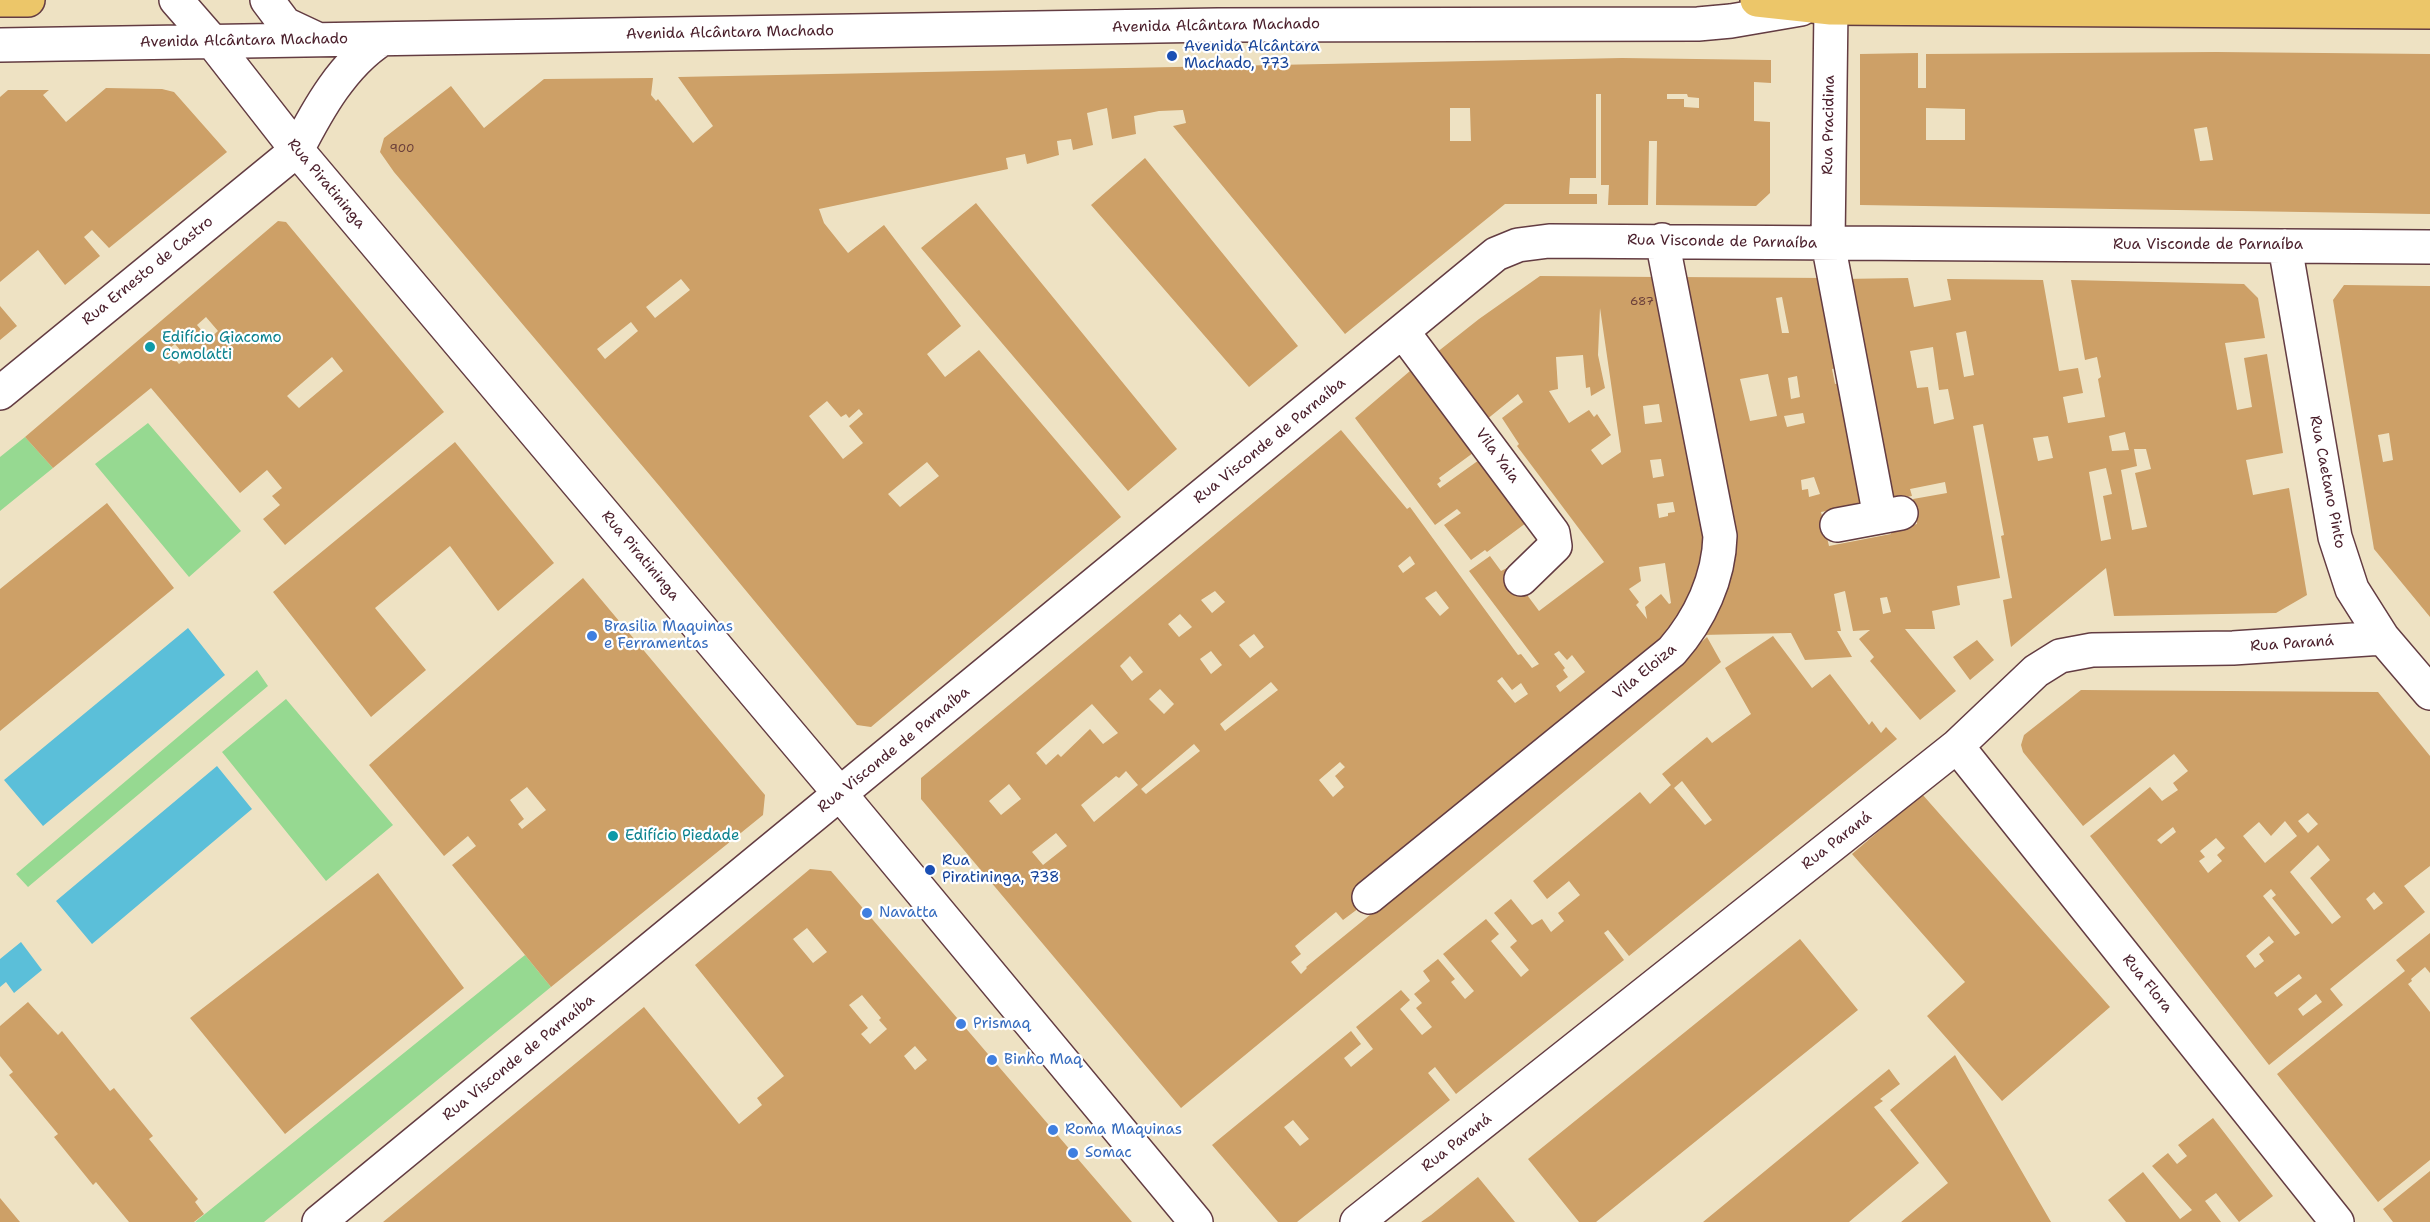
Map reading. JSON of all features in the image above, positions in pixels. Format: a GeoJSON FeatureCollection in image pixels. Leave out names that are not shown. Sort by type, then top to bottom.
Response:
{"type":"FeatureCollection","features":[{"type":"Feature","properties":{"kind":"main road"},"geometry":{"type":"LineString","coordinates":[[0,0],[28,0]]}},
{"type":"Feature","properties":{"kind":"main road"},"geometry":{"type":"LineString","coordinates":[[1757,0],[1822,7]]}},
{"type":"Feature","properties":{"kind":"main road","name":"Avenida Alcântara Machado"},"geometry":{"type":"LineString","coordinates":[[1822,7],[2430,12]]}},
{"type":"Feature","properties":{"kind":"street","name":"Rua Piratininga"},"geometry":{"type":"LineString","coordinates":[[176,0],[211,40],[297,150],[841,795],[1196,1222]]}},
{"type":"Feature","properties":{"kind":"street"},"geometry":{"type":"LineString","coordinates":[[267,0],[285,24],[319,40]]}},
{"type":"Feature","properties":{"kind":"street","name":"Avenida Alcântara Machado"},"geometry":{"type":"LineString","coordinates":[[0,45],[1218,25],[1698,24],[1822,7]]}},
{"type":"Feature","properties":{"kind":"street","name":"Rua Pracidina"},"geometry":{"type":"LineString","coordinates":[[1822,7],[1828,243],[1891,515],[1837,525]]}},
{"type":"Feature","properties":{"kind":"street"},"geometry":{"type":"LineString","coordinates":[[297,150],[311,123],[348,69],[364,50],[382,39]]}},
{"type":"Feature","properties":{"kind":"street","name":"Rua Ernesto de Castro"},"geometry":{"type":"LineString","coordinates":[[0,393],[297,150]]}},
{"type":"Feature","properties":{"kind":"street","name":"Rua Visconde de Parnaíba"},"geometry":{"type":"LineString","coordinates":[[319,1222],[1496,254],[1518,245],[1549,241],[1662,240],[1755,244],[2430,247]]}},
{"type":"Feature","properties":{"kind":"street","name":"Vila Eloiza"},"geometry":{"type":"LineString","coordinates":[[1370,897],[1672,651],[1689,632],[1712,584],[1719,557],[1720,536],[1662,240]]}},
{"type":"Feature","properties":{"kind":"street","name":"Rua Caetano Pinto"},"geometry":{"type":"LineString","coordinates":[[2285,246],[2335,537],[2352,589],[2383,638],[2430,693]]}},
{"type":"Feature","properties":{"kind":"street","name":"Vila Yaia"},"geometry":{"type":"LineString","coordinates":[[1403,332],[1553,533],[1555,546],[1521,579]]}},
{"type":"Feature","properties":{"kind":"street","name":"Rua Paraná"},"geometry":{"type":"LineString","coordinates":[[1357,1222],[1957,746],[2036,671],[2061,656],[2092,650],[2232,648],[2383,638]]}},
{"type":"Feature","properties":{"kind":"street","name":"Rua Flora"},"geometry":{"type":"LineString","coordinates":[[1957,746],[2337,1222]]}},
{"type":"Feature","properties":{"kind":"green space"},"geometry":{"type":"Polygon","coordinates":[[[148,423],[241,531],[189,577],[95,464],[148,423]]]}},
{"type":"Feature","properties":{"kind":"green space"},"geometry":{"type":"Polygon","coordinates":[[[25,437],[53,468],[0,511],[0,457],[25,437]]]}},
{"type":"Feature","properties":{"kind":"green space"},"geometry":{"type":"Polygon","coordinates":[[[257,670],[268,686],[28,887],[16,874],[257,670]]]}},
{"type":"Feature","properties":{"kind":"green space"},"geometry":{"type":"Polygon","coordinates":[[[286,699],[393,825],[326,881],[222,752],[286,699]]]}},
{"type":"Feature","properties":{"kind":"green space"},"geometry":{"type":"Polygon","coordinates":[[[525,955],[551,987],[264,1222],[195,1222],[525,955]]]}},
{"type":"Feature","properties":{"kind":"water"},"geometry":{"type":"Polygon","coordinates":[[[188,628],[225,675],[43,826],[4,780],[188,628]]]}},
{"type":"Feature","properties":{"kind":"water"},"geometry":{"type":"Polygon","coordinates":[[[217,766],[252,809],[92,944],[56,901],[217,766]]]}},
{"type":"Feature","properties":{"kind":"water"},"geometry":{"type":"Polygon","coordinates":[[[21,942],[42,970],[14,993],[6,982],[0,987],[0,959],[21,942]]]}},
{"type":"Feature","properties":{"kind":"building"},"geometry":{"type":"Polygon","coordinates":[[[2216,52],[2430,54],[2430,214],[1860,205],[1860,54],[1918,53],[1918,88],[1926,88],[1926,54],[2216,52]],[[1926,108],[1926,140],[1965,140],[1965,109],[1926,108]],[[2207,127],[2194,129],[2200,161],[2213,160],[2207,127]]]}},
{"type":"Feature","properties":{"kind":"building"},"geometry":{"type":"Polygon","coordinates":[[[1622,58],[1771,60],[1771,83],[1754,82],[1754,121],[1770,122],[1770,193],[1756,206],[1656,205],[1657,141],[1649,141],[1648,205],[1608,205],[1609,185],[1601,185],[1601,94],[1596,94],[1596,178],[1570,178],[1569,194],[1597,194],[1597,204],[1505,204],[1345,334],[1173,126],[1186,123],[1183,110],[1159,111],[1134,116],[1136,134],[1112,139],[1107,108],[1087,113],[1093,145],[1073,150],[1071,139],[1057,141],[1059,155],[1027,164],[1025,154],[1006,158],[1008,169],[819,209],[824,223],[848,253],[884,225],[961,326],[927,354],[945,377],[979,350],[1121,517],[871,727],[857,725],[661,488],[394,172],[380,152],[384,138],[451,86],[484,128],[544,79],[653,78],[651,95],[656,101],[658,99],[693,143],[713,126],[678,77],[1622,58]],[[1667,94],[1667,99],[1684,99],[1684,107],[1699,108],[1699,98],[1688,97],[1687,94],[1667,94]],[[1450,108],[1450,141],[1471,141],[1470,108],[1450,108]],[[681,279],[646,307],[655,318],[690,290],[681,279]],[[631,322],[597,349],[605,359],[638,331],[631,322]],[[827,401],[809,416],[843,459],[863,443],[849,426],[863,414],[859,409],[849,418],[846,414],[841,417],[827,401]],[[927,462],[888,494],[900,507],[939,476],[927,462]]]}},
{"type":"Feature","properties":{"kind":"building"},"geometry":{"type":"Polygon","coordinates":[[[106,88],[162,89],[174,92],[227,152],[109,248],[92,230],[84,237],[100,256],[65,285],[38,250],[0,282],[0,97],[8,90],[49,90],[43,95],[66,122],[106,88]]]}},
{"type":"Feature","properties":{"kind":"building"},"geometry":{"type":"Polygon","coordinates":[[[1145,158],[1298,346],[1249,387],[1091,205],[1145,158]]]}},
{"type":"Feature","properties":{"kind":"building"},"geometry":{"type":"Polygon","coordinates":[[[976,203],[1177,449],[1128,491],[921,248],[976,203]]]}},
{"type":"Feature","properties":{"kind":"building"},"geometry":{"type":"Polygon","coordinates":[[[278,221],[286,222],[444,412],[285,545],[263,519],[280,505],[272,496],[282,488],[267,470],[240,493],[151,388],[53,468],[25,437],[278,221]],[[206,317],[197,325],[209,339],[218,331],[206,317]],[[175,344],[167,350],[179,364],[187,358],[175,344]],[[332,357],[287,396],[299,408],[343,371],[332,357]]]}},
{"type":"Feature","properties":{"kind":"building"},"geometry":{"type":"Polygon","coordinates":[[[1540,276],[1658,277],[1711,558],[1677,629],[1367,902],[1343,920],[1336,912],[1295,946],[1301,954],[1291,962],[1301,974],[1306,967],[1667,673],[1707,637],[1721,662],[1181,1108],[921,799],[921,778],[1341,430],[1407,509],[1410,507],[1518,655],[1521,654],[1532,668],[1539,664],[1469,571],[1490,556],[1501,571],[1507,568],[1539,611],[1604,562],[1517,446],[1519,444],[1502,418],[1523,402],[1518,394],[1486,420],[1436,353],[1540,276]],[[1600,308],[1598,355],[1605,388],[1591,396],[1590,387],[1586,388],[1583,355],[1556,357],[1558,389],[1549,391],[1569,423],[1589,410],[1594,417],[1597,414],[1611,435],[1591,450],[1602,465],[1621,452],[1600,308]],[[1659,404],[1643,406],[1645,424],[1662,422],[1659,404]],[[1661,459],[1650,460],[1653,478],[1664,476],[1661,459]],[[1673,502],[1657,504],[1659,518],[1668,516],[1668,513],[1675,512],[1673,502]],[[1410,556],[1398,566],[1403,573],[1415,564],[1410,556]],[[1665,563],[1639,567],[1641,581],[1629,589],[1639,602],[1636,605],[1647,619],[1645,607],[1661,594],[1669,604],[1671,603],[1665,563]],[[1215,591],[1201,600],[1212,613],[1225,602],[1215,591]],[[1436,591],[1425,598],[1440,616],[1449,608],[1436,591]],[[1180,614],[1168,624],[1179,637],[1192,627],[1180,614]],[[1254,634],[1239,645],[1250,658],[1264,647],[1254,634]],[[1211,651],[1200,659],[1211,674],[1222,665],[1211,651]],[[1559,651],[1554,654],[1565,668],[1563,670],[1568,677],[1556,686],[1560,692],[1585,672],[1572,655],[1567,660],[1559,651]],[[1130,656],[1120,666],[1132,681],[1143,672],[1130,656]],[[1502,677],[1497,681],[1515,703],[1528,694],[1521,683],[1512,690],[1502,677]],[[1271,682],[1220,724],[1225,731],[1278,690],[1271,682]],[[1160,689],[1149,699],[1164,714],[1174,704],[1160,689]],[[1092,704],[1036,753],[1046,765],[1058,754],[1061,757],[1090,729],[1103,744],[1118,733],[1092,704]],[[1194,744],[1141,789],[1146,794],[1200,751],[1194,744]],[[1340,762],[1319,780],[1333,797],[1344,787],[1335,776],[1345,767],[1340,762]],[[1126,771],[1119,778],[1116,776],[1081,805],[1094,822],[1138,785],[1126,771]],[[1009,784],[989,801],[1001,815],[1021,799],[1009,784]],[[1056,833],[1032,852],[1043,865],[1067,846],[1056,833]]]}},
{"type":"Feature","properties":{"kind":"building"},"geometry":{"type":"Polygon","coordinates":[[[1677,277],[1826,278],[1843,367],[1832,369],[1835,384],[1846,382],[1870,503],[1821,512],[1829,546],[1891,534],[1892,529],[1917,524],[1913,499],[1947,493],[1945,482],[1910,489],[1912,496],[1883,501],[1841,279],[1908,278],[1914,307],[1951,300],[1947,279],[2043,280],[2059,371],[2078,368],[2083,393],[2063,397],[2068,423],[2105,417],[2098,379],[2101,377],[2097,357],[2085,360],[2071,280],[2244,284],[2258,298],[2265,338],[2225,343],[2237,410],[2252,407],[2244,358],[2267,354],[2283,453],[2246,460],[2253,495],[2289,488],[2307,595],[2276,613],[2114,616],[2106,568],[2011,647],[2003,600],[2012,598],[2001,536],[2004,535],[1983,424],[1973,426],[2000,578],[1957,586],[1960,605],[1932,611],[1935,629],[1905,629],[1956,691],[1920,720],[1870,661],[1874,657],[1859,639],[1870,630],[1853,631],[1845,591],[1834,594],[1841,631],[1837,631],[1852,657],[1805,660],[1791,633],[1701,635],[1732,559],[1736,559],[1677,277]],[[1782,297],[1776,298],[1782,333],[1789,333],[1782,297]],[[1966,331],[1956,333],[1964,377],[1974,375],[1966,331]],[[1933,347],[1910,351],[1917,388],[1928,387],[1934,424],[1954,419],[1948,389],[1939,390],[1933,347]],[[1768,374],[1740,379],[1750,421],[1777,416],[1768,374]],[[1797,376],[1788,378],[1791,399],[1800,397],[1797,376]],[[1803,413],[1784,416],[1787,427],[1805,423],[1803,413]],[[2125,432],[2109,436],[2112,451],[2129,450],[2125,432]],[[2048,436],[2033,438],[2038,461],[2053,458],[2048,436]],[[2134,449],[2137,466],[2121,470],[2132,530],[2147,527],[2135,473],[2151,469],[2146,449],[2134,449]],[[2106,468],[2089,472],[2101,541],[2111,539],[2103,496],[2112,494],[2106,468]],[[1814,477],[1801,480],[1802,490],[1808,489],[1809,497],[1820,494],[1814,477]],[[1887,597],[1880,598],[1883,614],[1891,612],[1887,597]]]}},
{"type":"Feature","properties":{"kind":"building"},"geometry":{"type":"Polygon","coordinates":[[[2344,285],[2430,286],[2430,617],[2374,549],[2333,300],[2344,285]],[[2389,433],[2378,435],[2383,462],[2393,460],[2389,433]]]}},
{"type":"Feature","properties":{"kind":"building"},"geometry":{"type":"Polygon","coordinates":[[[0,306],[17,326],[0,340],[0,306]]]}},
{"type":"Feature","properties":{"kind":"building"},"geometry":{"type":"Polygon","coordinates":[[[1417,365],[1473,453],[1439,478],[1441,481],[1437,484],[1440,488],[1479,460],[1526,523],[1487,552],[1485,550],[1471,560],[1444,525],[1461,513],[1457,509],[1435,525],[1355,418],[1417,365]]]}},
{"type":"Feature","properties":{"kind":"building"},"geometry":{"type":"Polygon","coordinates":[[[455,442],[554,563],[498,611],[450,546],[375,608],[426,670],[371,717],[273,592],[455,442]]]}},
{"type":"Feature","properties":{"kind":"building"},"geometry":{"type":"Polygon","coordinates":[[[107,503],[174,588],[0,731],[0,589],[107,503]]]}},
{"type":"Feature","properties":{"kind":"building"},"geometry":{"type":"Polygon","coordinates":[[[583,578],[765,795],[763,815],[551,987],[452,865],[476,846],[468,836],[444,856],[369,765],[583,578]],[[527,787],[510,800],[524,819],[518,824],[522,829],[546,810],[527,787]]]}},
{"type":"Feature","properties":{"kind":"building"},"geometry":{"type":"Polygon","coordinates":[[[1773,636],[1812,688],[1830,674],[1869,725],[1872,721],[1881,733],[1886,727],[1897,739],[1629,956],[1608,930],[1604,933],[1624,960],[1456,1094],[1435,1067],[1428,1073],[1450,1100],[1297,1222],[1278,1222],[1212,1145],[1351,1031],[1361,1044],[1344,1058],[1351,1067],[1373,1049],[1356,1027],[1401,990],[1410,1000],[1400,1009],[1422,1035],[1432,1027],[1416,1008],[1422,1003],[1414,994],[1430,981],[1423,971],[1438,959],[1455,979],[1451,982],[1465,999],[1474,991],[1443,954],[1486,919],[1499,934],[1491,941],[1521,977],[1529,970],[1510,947],[1517,941],[1494,913],[1511,899],[1532,925],[1542,919],[1551,932],[1564,921],[1558,913],[1580,895],[1569,881],[1547,899],[1533,881],[1640,792],[1650,804],[1671,785],[1662,774],[1707,737],[1712,743],[1751,714],[1725,668],[1773,636]],[[1682,781],[1674,788],[1705,825],[1712,820],[1682,781]],[[1293,1120],[1284,1127],[1300,1146],[1309,1139],[1293,1120]]]}},
{"type":"Feature","properties":{"kind":"building"},"geometry":{"type":"Polygon","coordinates":[[[1977,640],[1994,660],[1970,680],[1953,657],[1977,640]]]}},
{"type":"Feature","properties":{"kind":"building"},"geometry":{"type":"Polygon","coordinates":[[[2081,690],[2378,692],[2430,756],[2430,866],[2404,886],[2425,912],[2330,989],[2343,1005],[2269,1065],[2090,836],[2150,787],[2162,801],[2178,790],[2173,783],[2188,771],[2174,754],[2083,826],[2023,752],[2021,745],[2024,735],[2081,690]],[[2308,813],[2298,821],[2308,833],[2318,824],[2308,813]],[[2285,821],[2271,836],[2259,822],[2243,836],[2265,863],[2297,836],[2285,821]],[[2173,827],[2157,840],[2161,844],[2176,832],[2173,827]],[[2216,838],[2200,851],[2205,857],[2199,861],[2208,873],[2222,861],[2217,855],[2225,848],[2216,838]],[[2318,845],[2290,872],[2332,924],[2341,917],[2310,878],[2330,860],[2318,845]],[[2271,889],[2263,896],[2295,936],[2300,933],[2272,898],[2276,895],[2271,889]],[[2374,892],[2366,899],[2374,910],[2383,903],[2374,892]],[[2269,936],[2246,956],[2255,968],[2264,961],[2259,954],[2274,942],[2269,936]],[[2299,974],[2274,993],[2277,997],[2302,978],[2299,974]],[[2316,994],[2298,1009],[2303,1016],[2322,1002],[2316,994]]]}},
{"type":"Feature","properties":{"kind":"building"},"geometry":{"type":"Polygon","coordinates":[[[1922,794],[2110,1007],[2002,1101],[1927,1016],[1965,982],[1852,854],[1922,794]]]}},
{"type":"Feature","properties":{"kind":"building"},"geometry":{"type":"Polygon","coordinates":[[[810,869],[831,871],[1132,1222],[383,1222],[644,1007],[739,1124],[762,1105],[757,1098],[784,1076],[695,965],[810,869]],[[807,928],[793,939],[813,963],[827,952],[807,928]],[[862,995],[849,1005],[868,1028],[861,1034],[870,1044],[887,1029],[862,995]],[[915,1046],[904,1056],[915,1070],[927,1060],[915,1046]]]}},
{"type":"Feature","properties":{"kind":"building"},"geometry":{"type":"Polygon","coordinates":[[[378,873],[464,988],[285,1134],[190,1018],[378,873]]]}},
{"type":"Feature","properties":{"kind":"building"},"geometry":{"type":"Polygon","coordinates":[[[2430,933],[2430,973],[2425,967],[2408,984],[2430,1012],[2430,1160],[2378,1202],[2277,1074],[2405,971],[2396,960],[2430,933]]]}},
{"type":"Feature","properties":{"kind":"building"},"geometry":{"type":"Polygon","coordinates":[[[1800,939],[1858,1010],[1596,1222],[1579,1222],[1528,1159],[1800,939]]]}},
{"type":"Feature","properties":{"kind":"building"},"geometry":{"type":"Polygon","coordinates":[[[28,1002],[58,1035],[62,1031],[110,1091],[114,1088],[153,1136],[149,1139],[198,1199],[195,1202],[204,1214],[194,1222],[129,1222],[96,1182],[93,1185],[54,1137],[58,1134],[9,1075],[13,1072],[0,1056],[0,1026],[28,1002]]]}},
{"type":"Feature","properties":{"kind":"building"},"geometry":{"type":"Polygon","coordinates":[[[1955,1055],[2051,1222],[1901,1222],[1948,1183],[1890,1110],[1955,1055]]]}},
{"type":"Feature","properties":{"kind":"building"},"geometry":{"type":"Polygon","coordinates":[[[1889,1069],[1900,1084],[1880,1099],[1883,1101],[1874,1107],[1919,1163],[1849,1222],[1703,1222],[1889,1069]]]}},
{"type":"Feature","properties":{"kind":"building"},"geometry":{"type":"Polygon","coordinates":[[[2213,1118],[2273,1196],[2239,1222],[2216,1193],[2205,1201],[2221,1222],[2126,1222],[2108,1200],[2143,1172],[2180,1219],[2192,1210],[2152,1166],[2168,1153],[2177,1164],[2187,1156],[2178,1145],[2213,1118]]]}},
{"type":"Feature","properties":{"kind":"building"},"geometry":{"type":"Polygon","coordinates":[[[2430,1171],[2430,1222],[2393,1222],[2383,1209],[2430,1171]]]}},
{"type":"Feature","properties":{"kind":"building"},"geometry":{"type":"Polygon","coordinates":[[[1478,1177],[1515,1222],[1421,1222],[1431,1215],[1478,1177]]]}},
{"type":"Feature","properties":{"kind":"building"},"geometry":{"type":"Polygon","coordinates":[[[0,1198],[20,1222],[0,1222],[0,1198]]]}},
{"type":"Feature","properties":{"kind":"place","name":"Avenida Alcântara Machado, 773"},"geometry":{"type":"Point","coordinates":[1172,56]}},
{"type":"Feature","properties":{"kind":"place","name":"Edifício Giacomo Comolatti"},"geometry":{"type":"Point","coordinates":[150,347]}},
{"type":"Feature","properties":{"kind":"place","name":"Brasilia Maquinas e Ferramentas"},"geometry":{"type":"Point","coordinates":[592,636]}},
{"type":"Feature","properties":{"kind":"place","name":"Edifício Piedade"},"geometry":{"type":"Point","coordinates":[613,836]}},
{"type":"Feature","properties":{"kind":"place","name":"Rua Piratininga, 738"},"geometry":{"type":"Point","coordinates":[930,870]}},
{"type":"Feature","properties":{"kind":"place","name":"Navatta"},"geometry":{"type":"Point","coordinates":[867,913]}},
{"type":"Feature","properties":{"kind":"place","name":"Prismaq"},"geometry":{"type":"Point","coordinates":[961,1024]}},
{"type":"Feature","properties":{"kind":"place","name":"Binho Maq"},"geometry":{"type":"Point","coordinates":[992,1060]}},
{"type":"Feature","properties":{"kind":"place","name":"Roma Maquinas"},"geometry":{"type":"Point","coordinates":[1053,1130]}},
{"type":"Feature","properties":{"kind":"place","name":"Somac"},"geometry":{"type":"Point","coordinates":[1073,1153]}}]}
